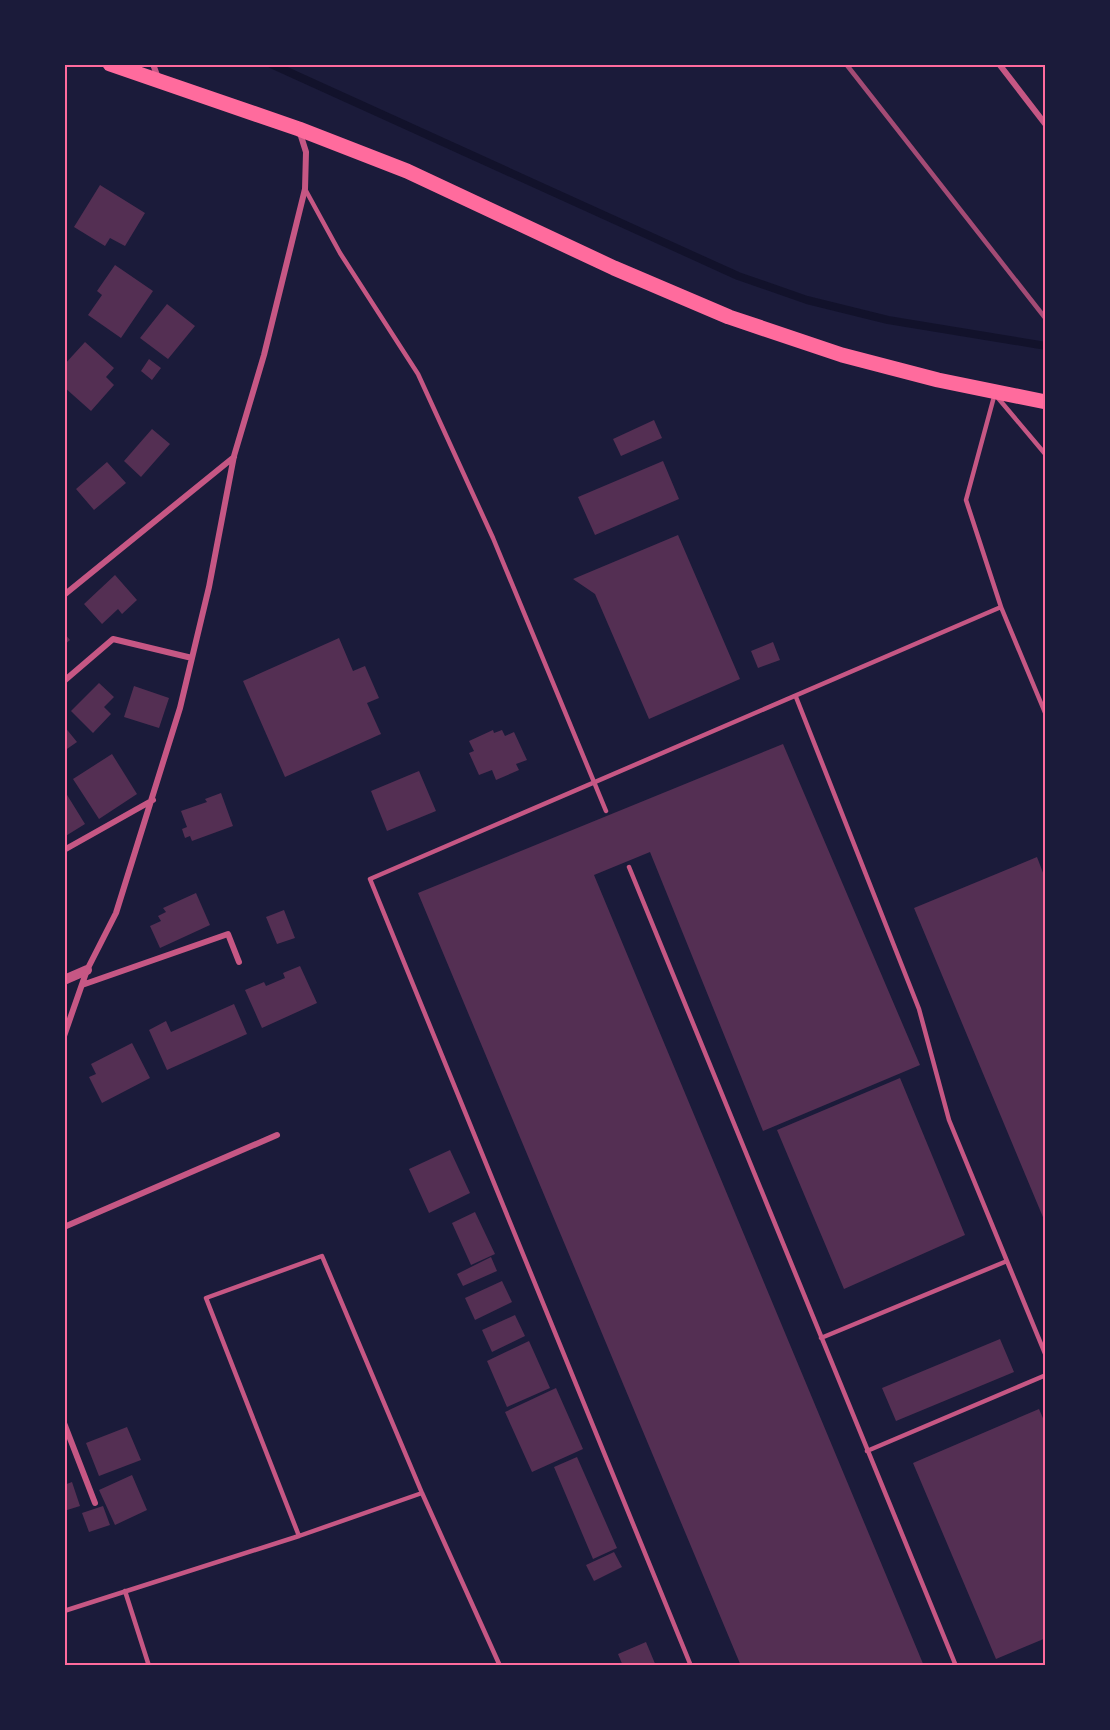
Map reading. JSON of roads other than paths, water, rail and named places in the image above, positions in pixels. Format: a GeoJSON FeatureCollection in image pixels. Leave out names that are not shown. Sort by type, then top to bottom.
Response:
{"type":"FeatureCollection","features":[{"type":"Feature","properties":{"kind":"main road"},"geometry":{"type":"LineString","coordinates":[[110,64],[156,72],[407,171],[614,268],[729,317],[842,355],[995,393],[1046,402]]}},
{"type":"Feature","properties":{"kind":"street"},"geometry":{"type":"LineString","coordinates":[[999,64],[1046,125]]}},
{"type":"Feature","properties":{"kind":"street"},"geometry":{"type":"LineString","coordinates":[[64,1036],[87,970],[116,913],[153,800],[192,658],[234,456],[264,355],[304,189],[306,152],[300,129]]}},
{"type":"Feature","properties":{"kind":"street"},"geometry":{"type":"LineString","coordinates":[[64,595],[234,456]]}},
{"type":"Feature","properties":{"kind":"street"},"geometry":{"type":"LineString","coordinates":[[64,681],[113,639],[192,658]]}},
{"type":"Feature","properties":{"kind":"street"},"geometry":{"type":"LineString","coordinates":[[64,850],[153,800]]}},
{"type":"Feature","properties":{"kind":"street"},"geometry":{"type":"LineString","coordinates":[[82,985],[228,934],[239,962]]}},
{"type":"Feature","properties":{"kind":"street"},"geometry":{"type":"LineString","coordinates":[[64,980],[87,970]]}},
{"type":"Feature","properties":{"kind":"street"},"geometry":{"type":"LineString","coordinates":[[64,1227],[278,1135]]}},
{"type":"Feature","properties":{"kind":"street"},"geometry":{"type":"LineString","coordinates":[[64,1423],[94,1503]]}},
{"type":"Feature","properties":{"kind":"lane"},"geometry":{"type":"LineString","coordinates":[[304,189],[340,253],[418,374],[493,538],[606,811]]}},
{"type":"Feature","properties":{"kind":"lane"},"geometry":{"type":"LineString","coordinates":[[995,393],[1046,455]]}},
{"type":"Feature","properties":{"kind":"lane"},"geometry":{"type":"LineString","coordinates":[[995,393],[966,500],[1001,608],[1046,715]]}},
{"type":"Feature","properties":{"kind":"lane"},"geometry":{"type":"LineString","coordinates":[[691,1665],[370,879],[1001,608]]}},
{"type":"Feature","properties":{"kind":"lane"},"geometry":{"type":"LineString","coordinates":[[796,697],[919,1009],[950,1120],[1046,1356]]}},
{"type":"Feature","properties":{"kind":"lane"},"geometry":{"type":"LineString","coordinates":[[629,867],[956,1665]]}},
{"type":"Feature","properties":{"kind":"lane"},"geometry":{"type":"LineString","coordinates":[[299,1536],[206,1298],[322,1256],[422,1492],[500,1665]]}},
{"type":"Feature","properties":{"kind":"lane"},"geometry":{"type":"LineString","coordinates":[[821,1338],[1008,1261]]}},
{"type":"Feature","properties":{"kind":"lane"},"geometry":{"type":"LineString","coordinates":[[867,1451],[1046,1375]]}},
{"type":"Feature","properties":{"kind":"lane"},"geometry":{"type":"LineString","coordinates":[[64,1611],[299,1536],[422,1492]]}},
{"type":"Feature","properties":{"kind":"lane"},"geometry":{"type":"LineString","coordinates":[[125,1591],[149,1665]]}},
{"type":"Feature","properties":{"kind":"waterway"},"geometry":{"type":"LineString","coordinates":[[271,64],[738,276],[807,300],[888,320],[1046,346]]}},
{"type":"Feature","properties":{"kind":"railway"},"geometry":{"type":"LineString","coordinates":[[846,64],[1046,319]]}}]}
